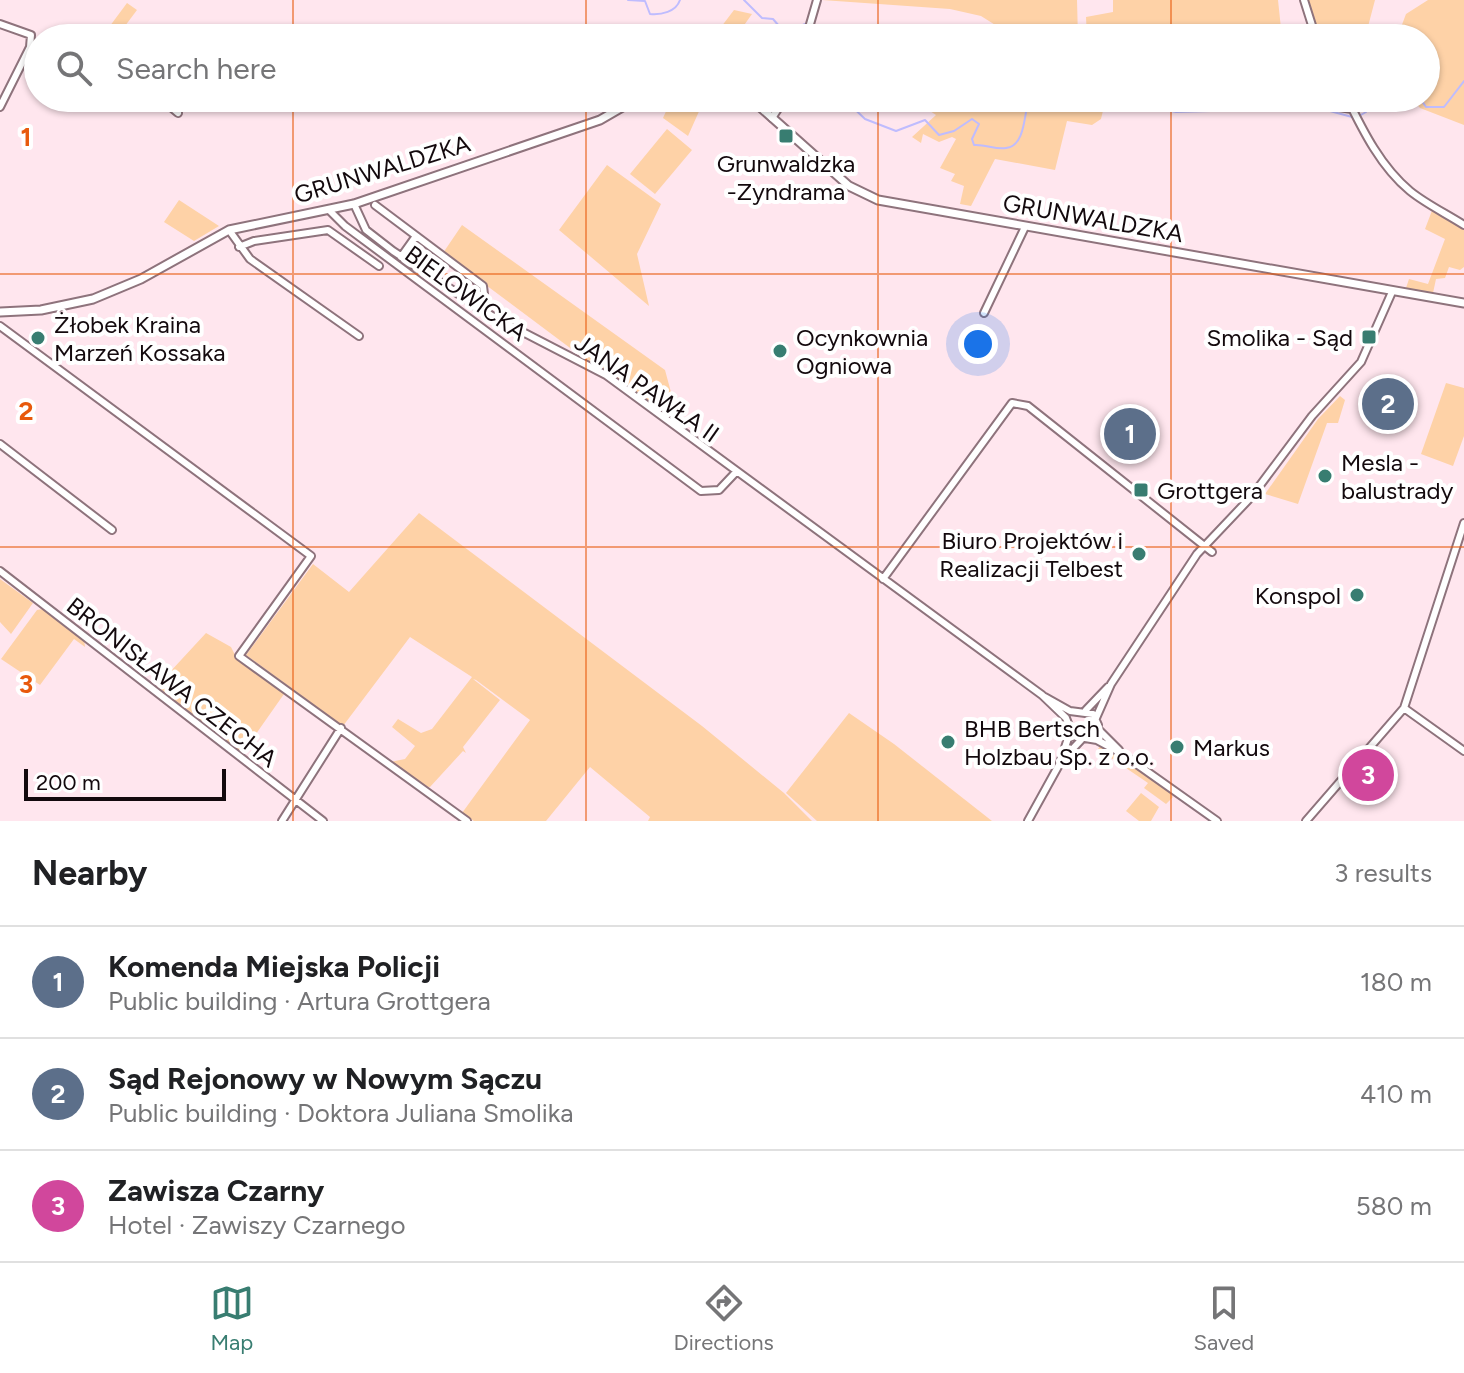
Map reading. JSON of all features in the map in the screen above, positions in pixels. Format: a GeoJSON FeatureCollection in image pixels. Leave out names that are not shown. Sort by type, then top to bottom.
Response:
{"type":"FeatureCollection","features":[{"type":"Feature","properties":{"kind":"street"},"geometry":{"type":"LineString","coordinates":[[811,24],[817,0]]}},
{"type":"Feature","properties":{"kind":"street"},"geometry":{"type":"LineString","coordinates":[[1304,0],[1312,24]]}},
{"type":"Feature","properties":{"kind":"street"},"geometry":{"type":"LineString","coordinates":[[0,24],[24,33]]}},
{"type":"Feature","properties":{"kind":"street"},"geometry":{"type":"LineString","coordinates":[[0,107],[24,59]]}},
{"type":"Feature","properties":{"kind":"street","name":"GRUNWALDZKA"},"geometry":{"type":"LineString","coordinates":[[0,312],[55,308],[108,293],[141,279],[229,230],[354,204],[600,120],[614,112]]}},
{"type":"Feature","properties":{"kind":"street","name":"GRUNWALDZKA"},"geometry":{"type":"LineString","coordinates":[[765,112],[849,186],[904,206],[1464,303]]}},
{"type":"Feature","properties":{"kind":"street"},"geometry":{"type":"LineString","coordinates":[[772,118],[776,112]]}},
{"type":"Feature","properties":{"kind":"street"},"geometry":{"type":"LineString","coordinates":[[1344,112],[1354,115]]}},
{"type":"Feature","properties":{"kind":"street"},"geometry":{"type":"LineString","coordinates":[[1353,112],[1365,138],[1411,191],[1464,225]]}},
{"type":"Feature","properties":{"kind":"street","name":"JANA PAWŁA II"},"geometry":{"type":"LineString","coordinates":[[354,204],[366,230],[402,257],[475,306],[592,366],[1042,695],[1068,723]]}},
{"type":"Feature","properties":{"kind":"street"},"geometry":{"type":"LineString","coordinates":[[375,205],[483,286],[484,294],[468,315]]}},
{"type":"Feature","properties":{"kind":"street","name":"BIELOWICKA"},"geometry":{"type":"LineString","coordinates":[[330,211],[701,491],[719,490],[736,472]]}},
{"type":"Feature","properties":{"kind":"street"},"geometry":{"type":"LineString","coordinates":[[984,313],[1025,227]]}},
{"type":"Feature","properties":{"kind":"street"},"geometry":{"type":"LineString","coordinates":[[229,230],[250,259],[359,336]]}},
{"type":"Feature","properties":{"kind":"street"},"geometry":{"type":"LineString","coordinates":[[239,247],[254,241],[328,230],[379,266]]}},
{"type":"Feature","properties":{"kind":"street"},"geometry":{"type":"LineString","coordinates":[[396,263],[416,236]]}},
{"type":"Feature","properties":{"kind":"street"},"geometry":{"type":"LineString","coordinates":[[1121,753],[1098,729],[1096,718],[1111,684],[1204,545],[1252,496],[1312,416],[1355,371],[1373,342],[1392,292]]}},
{"type":"Feature","properties":{"kind":"street"},"geometry":{"type":"LineString","coordinates":[[0,326],[311,556],[239,656],[467,821]]}},
{"type":"Feature","properties":{"kind":"street"},"geometry":{"type":"LineString","coordinates":[[883,579],[1012,403],[1028,406],[1212,552]]}},
{"type":"Feature","properties":{"kind":"street"},"geometry":{"type":"LineString","coordinates":[[0,444],[112,530]]}},
{"type":"Feature","properties":{"kind":"street"},"geometry":{"type":"LineString","coordinates":[[1306,821],[1404,708],[1464,523]]}},
{"type":"Feature","properties":{"kind":"street","name":"BRONISŁAWA CZECHA"},"geometry":{"type":"LineString","coordinates":[[0,571],[323,821]]}},
{"type":"Feature","properties":{"kind":"street"},"geometry":{"type":"LineString","coordinates":[[1028,821],[1060,763],[1070,732],[1068,723],[1111,684]]}},
{"type":"Feature","properties":{"kind":"street","name":"JANA PAWŁA II"},"geometry":{"type":"LineString","coordinates":[[1042,695],[1081,711]]}},
{"type":"Feature","properties":{"kind":"street"},"geometry":{"type":"LineString","coordinates":[[1404,708],[1464,751]]}},
{"type":"Feature","properties":{"kind":"street"},"geometry":{"type":"LineString","coordinates":[[1081,711],[1096,718]]}},
{"type":"Feature","properties":{"kind":"street"},"geometry":{"type":"LineString","coordinates":[[282,821],[341,728]]}},
{"type":"Feature","properties":{"kind":"street"},"geometry":{"type":"LineString","coordinates":[[1060,763],[1081,740],[1090,738],[1098,729]]}},
{"type":"Feature","properties":{"kind":"street"},"geometry":{"type":"LineString","coordinates":[[1070,732],[1081,740]]}},
{"type":"Feature","properties":{"kind":"street"},"geometry":{"type":"LineString","coordinates":[[1090,738],[1121,753],[1217,821]]}},
{"type":"Feature","properties":{"kind":"shaded area"},"geometry":{"type":"Polygon","coordinates":[[[822,0],[1077,0],[1078,24],[994,24],[981,16],[950,9],[822,0]]]}},
{"type":"Feature","properties":{"kind":"shaded area"},"geometry":{"type":"Polygon","coordinates":[[[1113,0],[1278,0],[1281,24],[1086,24],[1086,17],[1113,12],[1113,0]]]}},
{"type":"Feature","properties":{"kind":"shaded area"},"geometry":{"type":"Polygon","coordinates":[[[1307,0],[1375,0],[1369,24],[1315,24],[1307,0]]]}},
{"type":"Feature","properties":{"kind":"shaded area"},"geometry":{"type":"Polygon","coordinates":[[[1428,0],[1464,0],[1464,125],[1430,112],[1440,112],[1440,24],[1402,24],[1406,14],[1428,0]]]}},
{"type":"Feature","properties":{"kind":"shaded area"},"geometry":{"type":"Polygon","coordinates":[[[127,3],[137,10],[126,24],[111,24],[127,3]]]}},
{"type":"Feature","properties":{"kind":"shaded area"},"geometry":{"type":"Polygon","coordinates":[[[734,10],[752,14],[745,24],[723,24],[734,10]]]}},
{"type":"Feature","properties":{"kind":"shaded area"},"geometry":{"type":"Polygon","coordinates":[[[666,112],[699,112],[688,136],[663,118],[666,112]]]}},
{"type":"Feature","properties":{"kind":"shaded area"},"geometry":{"type":"Polygon","coordinates":[[[932,112],[1103,112],[1101,119],[1092,125],[1067,121],[1055,170],[995,159],[971,206],[960,204],[964,186],[951,181],[955,174],[940,168],[956,139],[952,137],[939,142],[923,134],[921,143],[912,137],[936,115],[932,112]]]}},
{"type":"Feature","properties":{"kind":"shaded area"},"geometry":{"type":"Polygon","coordinates":[[[667,129],[692,150],[655,194],[630,174],[667,129]]]}},
{"type":"Feature","properties":{"kind":"shaded area"},"geometry":{"type":"Polygon","coordinates":[[[607,165],[661,204],[637,254],[649,306],[559,230],[607,165]]]}},
{"type":"Feature","properties":{"kind":"shaded area"},"geometry":{"type":"Polygon","coordinates":[[[179,200],[219,226],[194,241],[164,222],[179,200]]]}},
{"type":"Feature","properties":{"kind":"shaded area"},"geometry":{"type":"Polygon","coordinates":[[[1433,208],[1464,229],[1464,267],[1460,270],[1449,267],[1445,278],[1436,279],[1433,293],[1406,288],[1409,279],[1428,284],[1445,239],[1425,229],[1433,208]]]}},
{"type":"Feature","properties":{"kind":"shaded area"},"geometry":{"type":"Polygon","coordinates":[[[462,225],[665,370],[672,396],[649,407],[443,253],[462,225]]]}},
{"type":"Feature","properties":{"kind":"shaded area"},"geometry":{"type":"Polygon","coordinates":[[[1446,383],[1464,388],[1464,436],[1453,466],[1421,454],[1446,383]]]}},
{"type":"Feature","properties":{"kind":"shaded area"},"geometry":{"type":"Polygon","coordinates":[[[1340,396],[1345,400],[1338,423],[1327,423],[1298,504],[1265,494],[1318,419],[1340,396]]]}},
{"type":"Feature","properties":{"kind":"shaded area"},"geometry":{"type":"Polygon","coordinates":[[[419,513],[702,726],[784,793],[812,821],[648,821],[650,817],[590,767],[546,821],[474,821],[462,813],[530,720],[476,680],[473,679],[500,700],[463,747],[466,753],[463,751],[430,787],[421,786],[390,762],[405,759],[415,746],[392,727],[398,719],[421,733],[432,729],[472,677],[410,637],[343,726],[246,655],[313,564],[349,592],[419,513]]]}},
{"type":"Feature","properties":{"kind":"shaded area"},"geometry":{"type":"Polygon","coordinates":[[[0,579],[33,603],[11,634],[0,622],[0,579]]]}},
{"type":"Feature","properties":{"kind":"shaded area"},"geometry":{"type":"Polygon","coordinates":[[[43,609],[84,639],[85,647],[74,639],[40,685],[1,659],[37,610],[43,609]]]}},
{"type":"Feature","properties":{"kind":"shaded area"},"geometry":{"type":"Polygon","coordinates":[[[206,633],[231,647],[235,655],[284,694],[242,754],[157,686],[206,633]]]}},
{"type":"Feature","properties":{"kind":"shaded area"},"geometry":{"type":"Polygon","coordinates":[[[849,713],[992,821],[817,821],[786,793],[849,713]]]}},
{"type":"Feature","properties":{"kind":"shaded area"},"geometry":{"type":"Polygon","coordinates":[[[1102,743],[1173,797],[1166,804],[1144,788],[1148,783],[1098,749],[1102,743]]]}},
{"type":"Feature","properties":{"kind":"shaded area"},"geometry":{"type":"Polygon","coordinates":[[[1141,793],[1159,807],[1151,821],[1139,821],[1126,811],[1141,793]]]}},
{"type":"Feature","properties":{"kind":"waterway"},"geometry":{"type":"LineString","coordinates":[[628,0],[645,1],[650,14],[672,10],[680,0]]}},
{"type":"Feature","properties":{"kind":"waterway"},"geometry":{"type":"LineString","coordinates":[[744,0],[762,18],[773,19],[777,24]]}},
{"type":"Feature","properties":{"kind":"waterway"},"geometry":{"type":"LineString","coordinates":[[1440,107],[1444,107],[1464,81]]}},
{"type":"Feature","properties":{"kind":"waterway"},"geometry":{"type":"LineString","coordinates":[[858,112],[865,119],[896,131],[925,120],[939,135],[954,131],[972,119],[979,124],[972,139],[974,145],[1002,148],[1013,146],[1017,141],[1026,112]]}},
{"type":"Feature","properties":{"kind":"waterway"},"geometry":{"type":"LineString","coordinates":[[1334,112],[1352,117]]}},
{"type":"Feature","properties":{"kind":"waterway"},"geometry":{"type":"LineString","coordinates":[[1359,116],[1366,112]]}},
{"type":"Feature","properties":{"kind":"place","name":"Grunwaldzka -Zyndrama"},"geometry":{"type":"Point","coordinates":[786,136]}},
{"type":"Feature","properties":{"kind":"place","name":"Smolika - Sąd"},"geometry":{"type":"Point","coordinates":[1369,337]}},
{"type":"Feature","properties":{"kind":"place","name":"Żłobek Kraina Marzeń Kossaka"},"geometry":{"type":"Point","coordinates":[38,338]}},
{"type":"Feature","properties":{"kind":"place","name":"Ocynkownia Ogniowa"},"geometry":{"type":"Point","coordinates":[780,351]}},
{"type":"Feature","properties":{"kind":"place","name":"Sąd Rejonowy w Nowym Sączu"},"geometry":{"type":"Point","coordinates":[1388,404]}},
{"type":"Feature","properties":{"kind":"place","name":"Komenda Miejska Policji"},"geometry":{"type":"Point","coordinates":[1130,434]}},
{"type":"Feature","properties":{"kind":"place","name":"Mesla - balustrady"},"geometry":{"type":"Point","coordinates":[1325,476]}},
{"type":"Feature","properties":{"kind":"place","name":"Grottgera"},"geometry":{"type":"Point","coordinates":[1141,490]}},
{"type":"Feature","properties":{"kind":"place","name":"Biuro Projektów i Realizacji Telbest"},"geometry":{"type":"Point","coordinates":[1139,554]}},
{"type":"Feature","properties":{"kind":"place","name":"Konspol"},"geometry":{"type":"Point","coordinates":[1357,595]}},
{"type":"Feature","properties":{"kind":"place","name":"BHB Bertsch Holzbau Sp. z o.o."},"geometry":{"type":"Point","coordinates":[948,742]}},
{"type":"Feature","properties":{"kind":"place","name":"Markus"},"geometry":{"type":"Point","coordinates":[1177,747]}},
{"type":"Feature","properties":{"kind":"place","name":"Zawisza Czarny"},"geometry":{"type":"Point","coordinates":[1368,775]}}]}
